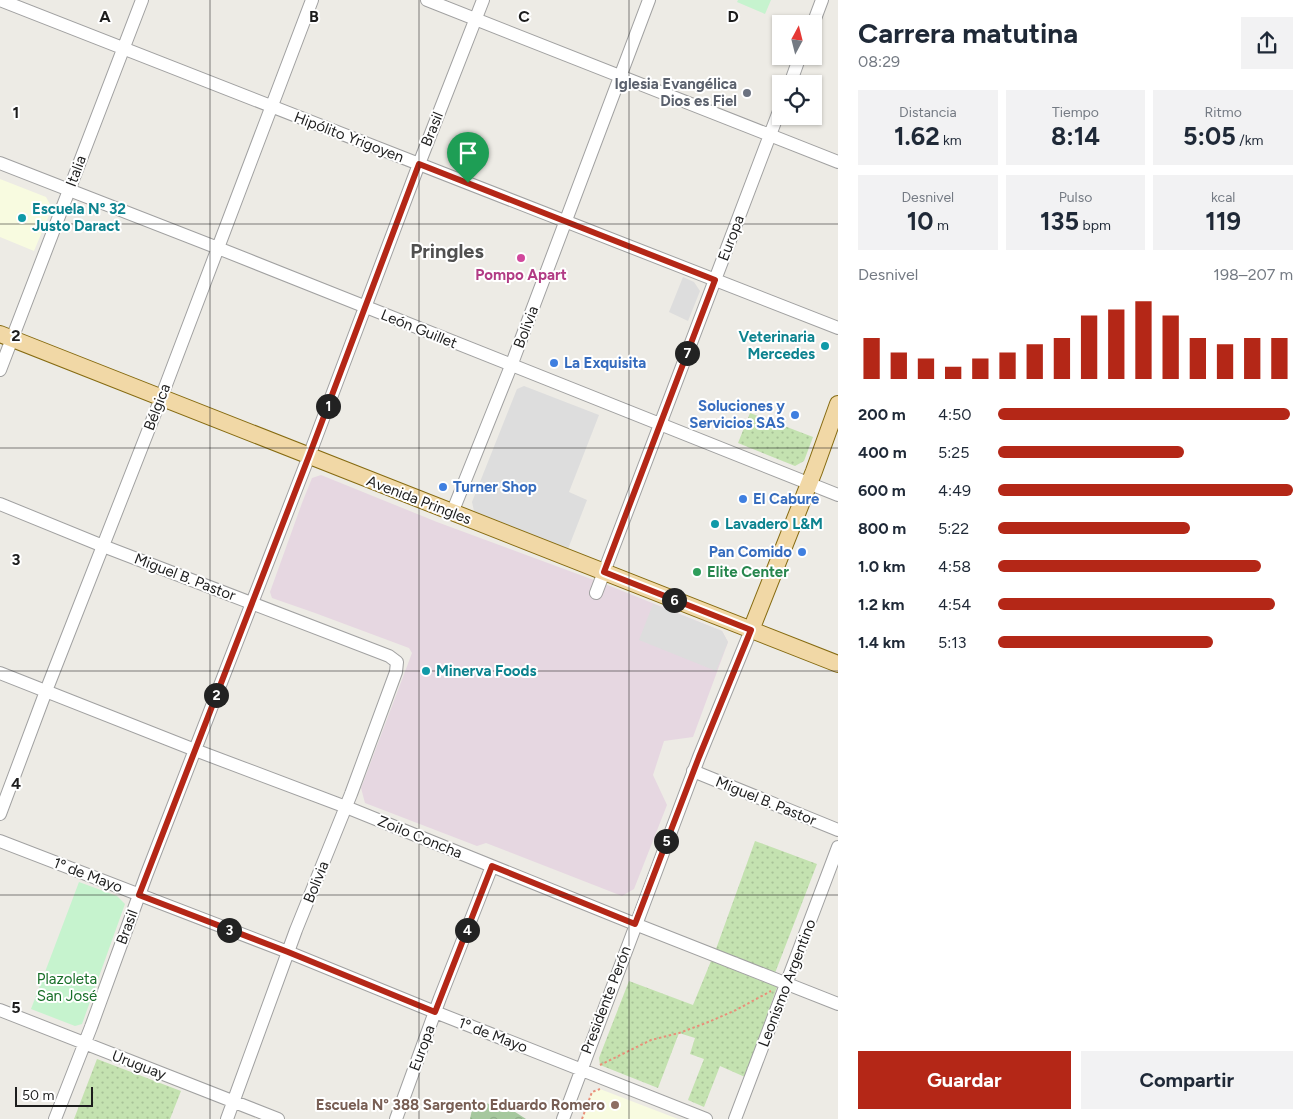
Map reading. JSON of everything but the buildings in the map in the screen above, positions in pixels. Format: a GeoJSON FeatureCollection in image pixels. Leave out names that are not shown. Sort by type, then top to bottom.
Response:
{"type":"FeatureCollection","features":[{"type":"Feature","properties":{"kind":"main road","name":"Avenida Pringles"},"geometry":{"type":"LineString","coordinates":[[6,336],[838,664]]}},
{"type":"Feature","properties":{"kind":"main road"},"geometry":{"type":"LineString","coordinates":[[751,630],[838,404]]}},
{"type":"Feature","properties":{"kind":"street","name":"Hipólito Yrigoyen"},"geometry":{"type":"LineString","coordinates":[[0,0],[838,328]]}},
{"type":"Feature","properties":{"kind":"street","name":"Italia"},"geometry":{"type":"LineString","coordinates":[[0,370],[6,336],[68,190],[142,0]]}},
{"type":"Feature","properties":{"kind":"street","name":"Bélgica"},"geometry":{"type":"LineString","coordinates":[[0,814],[312,0]]}},
{"type":"Feature","properties":{"kind":"street"},"geometry":{"type":"LineString","coordinates":[[427,0],[838,162]]}},
{"type":"Feature","properties":{"kind":"street","name":"Brasil"},"geometry":{"type":"LineString","coordinates":[[55,1119],[419,164],[484,0]]}},
{"type":"Feature","properties":{"kind":"street","name":"Bolivia"},"geometry":{"type":"LineString","coordinates":[[452,513],[511,366],[649,0]]}},
{"type":"Feature","properties":{"kind":"street"},"geometry":{"type":"LineString","coordinates":[[816,15],[822,0]]}},
{"type":"Feature","properties":{"kind":"street","name":"Europa"},"geometry":{"type":"LineString","coordinates":[[596,593],[774,125]]}},
{"type":"Feature","properties":{"kind":"street","name":"León Guillet"},"geometry":{"type":"LineString","coordinates":[[0,163],[838,495]]}},
{"type":"Feature","properties":{"kind":"street","name":"Miguel B. Pastor"},"geometry":{"type":"LineString","coordinates":[[0,504],[103,546],[388,656],[396,662]]}},
{"type":"Feature","properties":{"kind":"street","name":"Presidente Perón"},"geometry":{"type":"LineString","coordinates":[[563,1119],[585,1071],[635,924],[693,771],[751,630]]}},
{"type":"Feature","properties":{"kind":"street","name":"Bolivia"},"geometry":{"type":"LineString","coordinates":[[227,1119],[288,952],[346,807],[396,672],[396,662]]}},
{"type":"Feature","properties":{"kind":"street","name":"Zoilo Concha"},"geometry":{"type":"LineString","coordinates":[[0,673],[346,807],[838,1004]]}},
{"type":"Feature","properties":{"kind":"street","name":"Miguel B. Pastor"},"geometry":{"type":"LineString","coordinates":[[693,771],[838,830]]}},
{"type":"Feature","properties":{"kind":"street","name":"1º de Mayo"},"geometry":{"type":"LineString","coordinates":[[0,841],[288,952],[706,1119]]}},
{"type":"Feature","properties":{"kind":"street","name":"Leonismo Argentino"},"geometry":{"type":"LineString","coordinates":[[735,1119],[838,847]]}},
{"type":"Feature","properties":{"kind":"street","name":"Europa"},"geometry":{"type":"LineString","coordinates":[[396,1119],[492,866]]}},
{"type":"Feature","properties":{"kind":"street","name":"Uruguay"},"geometry":{"type":"LineString","coordinates":[[0,1010],[278,1119]]}},
{"type":"Feature","properties":{"kind":"path"},"geometry":{"type":"LineString","coordinates":[[585,1071],[651,1040],[706,1023],[787,984]]}},
{"type":"Feature","properties":{"kind":"path"},"geometry":{"type":"LineString","coordinates":[[582,1119],[592,1092]]}},
{"type":"Feature","properties":{"kind":"shaded area","name":"Escuela N° 32 Justo Daract"},"geometry":{"type":"Polygon","coordinates":[[[0,179],[46,197],[52,208],[34,251],[0,237],[0,179]]]}},
{"type":"Feature","properties":{"kind":"shaded area"},"geometry":{"type":"Polygon","coordinates":[[[683,277],[694,282],[700,291],[688,321],[669,312],[683,277]]]}},
{"type":"Feature","properties":{"kind":"shaded area"},"geometry":{"type":"Polygon","coordinates":[[[524,386],[599,415],[569,492],[587,500],[568,549],[474,511],[472,502],[517,389],[524,386]]]}},
{"type":"Feature","properties":{"kind":"shaded area"},"geometry":{"type":"Polygon","coordinates":[[[321,475],[437,522],[610,586],[722,631],[728,642],[693,737],[664,741],[653,775],[667,805],[634,889],[622,896],[486,843],[477,846],[365,803],[361,788],[412,653],[409,648],[272,598],[270,592],[302,503],[312,478],[321,475]]]}},
{"type":"Feature","properties":{"kind":"shaded area"},"geometry":{"type":"Polygon","coordinates":[[[653,604],[722,631],[728,642],[716,671],[639,640],[653,604]]]}},
{"type":"Feature","properties":{"kind":"shaded area","name":"Escuela N° 388 Sargento Eduardo Romero"},"geometry":{"type":"Polygon","coordinates":[[[600,1089],[678,1119],[582,1119],[592,1092],[600,1089]]]}},
{"type":"Feature","properties":{"kind":"green space"},"geometry":{"type":"Polygon","coordinates":[[[738,0],[771,0],[765,14],[737,2],[738,0]]]}},
{"type":"Feature","properties":{"kind":"green space"},"geometry":{"type":"Polygon","coordinates":[[[750,413],[813,437],[804,461],[795,466],[738,443],[750,413]]]}},
{"type":"Feature","properties":{"kind":"green space"},"geometry":{"type":"Polygon","coordinates":[[[755,841],[817,864],[775,973],[716,949],[755,841]]]}},
{"type":"Feature","properties":{"kind":"green space","name":"Plazoleta San José"},"geometry":{"type":"Polygon","coordinates":[[[79,882],[117,896],[125,904],[82,1024],[75,1026],[31,1009],[79,882]]]}},
{"type":"Feature","properties":{"kind":"green space"},"geometry":{"type":"Polygon","coordinates":[[[711,961],[777,987],[745,1077],[720,1066],[704,1107],[688,1100],[704,1059],[690,1054],[695,1038],[679,1033],[658,1088],[600,1065],[599,1058],[629,981],[693,1005],[711,961]]]}},
{"type":"Feature","properties":{"kind":"green space"},"geometry":{"type":"Polygon","coordinates":[[[97,1059],[181,1091],[170,1119],[74,1119],[97,1059]]]}},
{"type":"Feature","properties":{"kind":"green space"},"geometry":{"type":"Polygon","coordinates":[[[474,1100],[512,1110],[526,1119],[470,1119],[474,1100]]]}},
{"type":"Feature","properties":{"kind":"place","name":"Iglesia Evangélica Dios es Fiel"},"geometry":{"type":"Point","coordinates":[747,93]}},
{"type":"Feature","properties":{"kind":"place","name":"Escuela N° 32 Justo Daract"},"geometry":{"type":"Point","coordinates":[22,218]}},
{"type":"Feature","properties":{"kind":"place","name":"Pompo Apart"},"geometry":{"type":"Point","coordinates":[521,258]}},
{"type":"Feature","properties":{"kind":"place","name":"Veterinaria Mercedes"},"geometry":{"type":"Point","coordinates":[825,346]}},
{"type":"Feature","properties":{"kind":"place","name":"La Exquisita"},"geometry":{"type":"Point","coordinates":[554,363]}},
{"type":"Feature","properties":{"kind":"place","name":"Soluciones y Servicios SAS"},"geometry":{"type":"Point","coordinates":[795,415]}},
{"type":"Feature","properties":{"kind":"place","name":"Turner Shop"},"geometry":{"type":"Point","coordinates":[443,487]}},
{"type":"Feature","properties":{"kind":"place","name":"El Cabure"},"geometry":{"type":"Point","coordinates":[743,499]}},
{"type":"Feature","properties":{"kind":"place","name":"Lavadero L&M"},"geometry":{"type":"Point","coordinates":[715,524]}},
{"type":"Feature","properties":{"kind":"place","name":"Pan Comido"},"geometry":{"type":"Point","coordinates":[802,552]}},
{"type":"Feature","properties":{"kind":"place","name":"Elite Center"},"geometry":{"type":"Point","coordinates":[697,572]}},
{"type":"Feature","properties":{"kind":"place","name":"Minerva Foods"},"geometry":{"type":"Point","coordinates":[426,671]}},
{"type":"Feature","properties":{"kind":"place","name":"Escuela N° 388 Sargento Eduardo Romero"},"geometry":{"type":"Point","coordinates":[615,1105]}},
{"type":"Feature","properties":{"kind":"district","name":"Pringles"},"geometry":{"type":"Point","coordinates":[447,251]}},
{"type":"Feature","properties":{"kind":"route"},"geometry":{"type":"LineString","coordinates":[[419,164],[468,183],[715,280],[604,572],[751,630],[699,757],[635,924],[492,866],[435,1012],[288,952],[139,895],[309,456],[419,164]]}}]}
